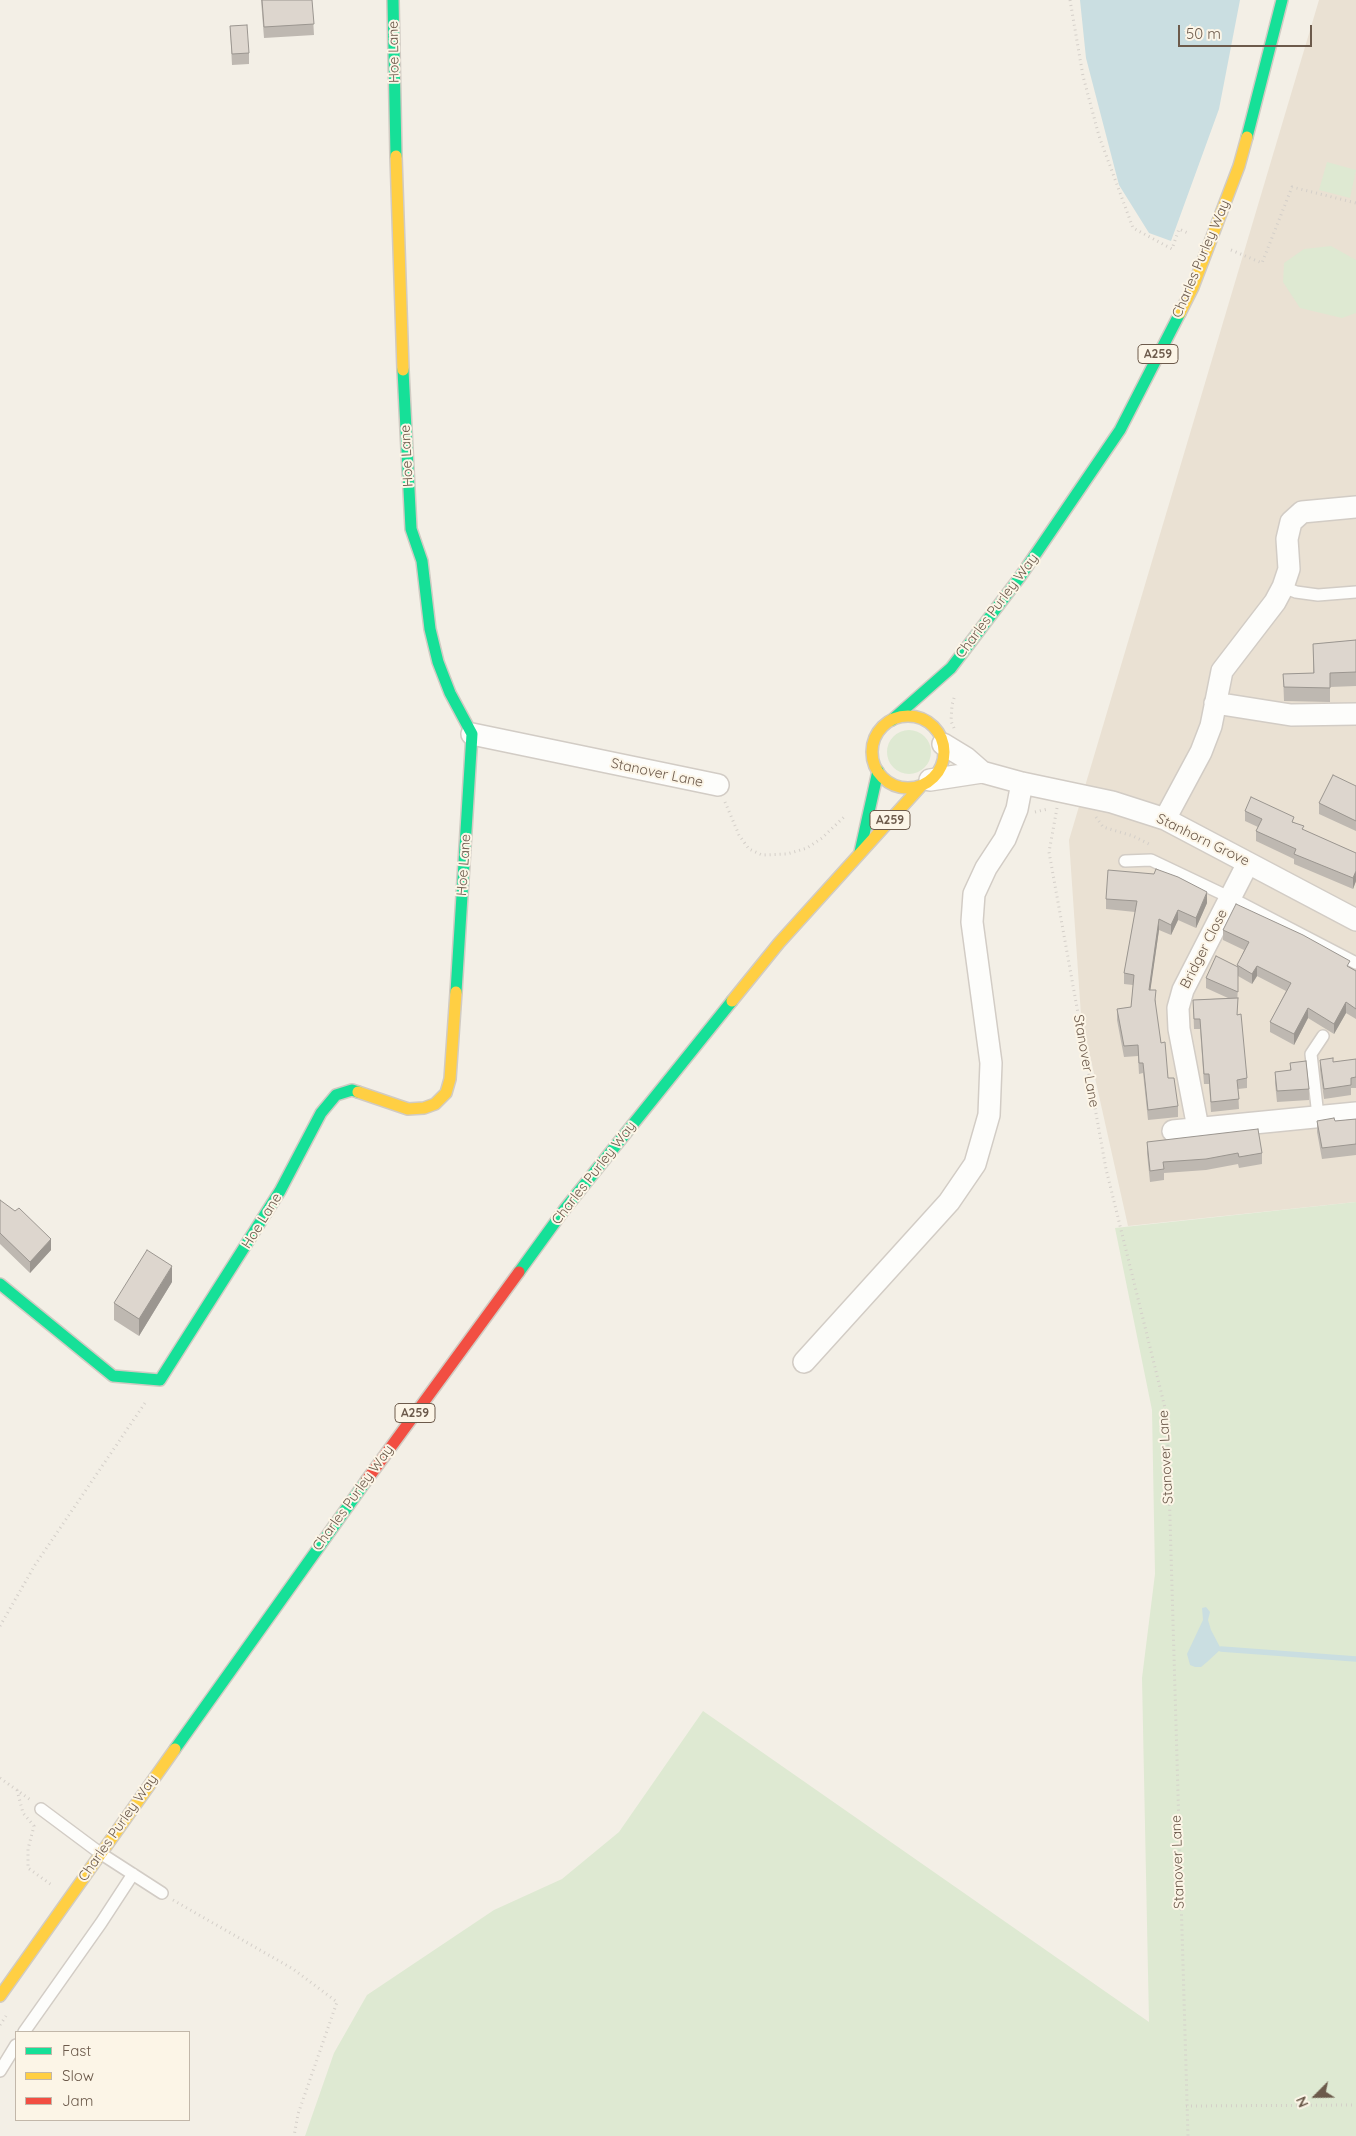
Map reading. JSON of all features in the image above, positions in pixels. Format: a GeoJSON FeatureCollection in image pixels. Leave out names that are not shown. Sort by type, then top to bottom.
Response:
{"type":"FeatureCollection","features":[{"type":"Feature","properties":{"kind":"main road","name":"Hoe Lane"},"geometry":{"type":"LineString","coordinates":[[160,1380],[280,1191],[321,1113],[336,1095],[352,1090],[408,1109],[424,1108],[435,1104],[446,1093],[450,1069],[472,734],[450,693],[438,662],[430,629],[422,562],[411,530],[399,291],[394,0]]}},
{"type":"Feature","properties":{"kind":"main road","name":"Charles Purley Way"},"geometry":{"type":"LineString","coordinates":[[892,720],[951,668],[1020,577],[1120,430],[1193,287],[1239,166],[1282,0]]}},
{"type":"Feature","properties":{"kind":"main road","name":"Charles Purley Way"},"geometry":{"type":"LineString","coordinates":[[944,693],[951,668]]}},
{"type":"Feature","properties":{"kind":"main road"},"geometry":{"type":"LineString","coordinates":[[903,716],[914,716],[925,720],[938,730],[943,764],[926,783],[909,788],[897,786],[886,780],[878,771],[873,760],[873,748],[876,737],[882,727],[892,720],[903,716]]}},
{"type":"Feature","properties":{"kind":"main road","name":"Charles Purley Way"},"geometry":{"type":"LineString","coordinates":[[859,854],[878,771]]}},
{"type":"Feature","properties":{"kind":"main road","name":"Charles Purley Way"},"geometry":{"type":"LineString","coordinates":[[0,1996],[332,1526],[564,1210],[779,943],[926,783]]}},
{"type":"Feature","properties":{"kind":"main road"},"geometry":{"type":"LineString","coordinates":[[0,1284],[113,1376],[160,1380]]}},
{"type":"Feature","properties":{"kind":"street"},"geometry":{"type":"LineString","coordinates":[[1165,819],[1201,752],[1211,726],[1214,703],[1222,671],[1275,602],[1283,587],[1289,569],[1287,539],[1291,522],[1302,512],[1356,507]]}},
{"type":"Feature","properties":{"kind":"street"},"geometry":{"type":"LineString","coordinates":[[1214,703],[1290,715],[1356,714]]}},
{"type":"Feature","properties":{"kind":"street","name":"Stanhorn Grove"},"geometry":{"type":"LineString","coordinates":[[938,730],[982,772],[1022,783],[1112,802],[1165,819],[1356,920]]}},
{"type":"Feature","properties":{"kind":"street","name":"Stanover Lane"},"geometry":{"type":"LineString","coordinates":[[472,734],[718,785]]}},
{"type":"Feature","properties":{"kind":"street","name":"Stanhorn Grove"},"geometry":{"type":"LineString","coordinates":[[926,783],[982,772]]}},
{"type":"Feature","properties":{"kind":"street"},"geometry":{"type":"LineString","coordinates":[[804,1362],[949,1202],[975,1164],[989,1115],[992,1063],[972,922],[974,894],[986,868],[1005,839],[1018,809],[1022,783]]}},
{"type":"Feature","properties":{"kind":"street","name":"Bridger Close"},"geometry":{"type":"LineString","coordinates":[[1198,1128],[1179,1029],[1178,1008],[1183,990],[1248,863]]}},
{"type":"Feature","properties":{"kind":"street"},"geometry":{"type":"LineString","coordinates":[[1173,1131],[1356,1113]]}},
{"type":"Feature","properties":{"kind":"lane"},"geometry":{"type":"LineString","coordinates":[[1283,587],[1296,592],[1318,595],[1356,592]]}},
{"type":"Feature","properties":{"kind":"lane"},"geometry":{"type":"LineString","coordinates":[[1125,861],[1151,860],[1231,898],[1356,963]]}},
{"type":"Feature","properties":{"kind":"lane"},"geometry":{"type":"LineString","coordinates":[[1318,1116],[1311,1054],[1323,1036]]}},
{"type":"Feature","properties":{"kind":"lane"},"geometry":{"type":"LineString","coordinates":[[41,1808],[100,1853],[162,1893]]}},
{"type":"Feature","properties":{"kind":"lane"},"geometry":{"type":"LineString","coordinates":[[25,2031],[102,1923],[132,1874]]}},
{"type":"Feature","properties":{"kind":"lane"},"geometry":{"type":"LineString","coordinates":[[0,2071],[15,2047]]}},
{"type":"Feature","properties":{"kind":"path"},"geometry":{"type":"LineString","coordinates":[[1070,0],[1083,76],[1098,136],[1133,228],[1172,249],[1179,229],[1262,263],[1292,187],[1356,203]]}},
{"type":"Feature","properties":{"kind":"path","name":"Stanover Lane"},"geometry":{"type":"LineString","coordinates":[[718,785],[739,835],[749,849],[762,855],[787,854],[806,848],[822,838],[847,814]]}},
{"type":"Feature","properties":{"kind":"path","name":"Stanover Lane"},"geometry":{"type":"LineString","coordinates":[[1061,791],[1049,852],[1106,1169],[1167,1416],[1188,2136]]}},
{"type":"Feature","properties":{"kind":"path"},"geometry":{"type":"LineString","coordinates":[[0,1626],[35,1565],[160,1380]]}},
{"type":"Feature","properties":{"kind":"path"},"geometry":{"type":"LineString","coordinates":[[0,1778],[17,1790],[23,1813],[34,1826],[28,1849],[28,1868],[70,1897]]}},
{"type":"Feature","properties":{"kind":"path"},"geometry":{"type":"LineString","coordinates":[[162,1893],[293,1969],[337,2002],[298,2114],[294,2136]]}},
{"type":"Feature","properties":{"kind":"path"},"geometry":{"type":"LineString","coordinates":[[1186,2106],[1356,2105]]}},
{"type":"Feature","properties":{"kind":"shaded area"},"geometry":{"type":"Polygon","coordinates":[[[1080,0],[1240,0],[1219,109],[1171,241],[1149,233],[1119,185],[1086,58],[1080,0]]]}},
{"type":"Feature","properties":{"kind":"shaded area"},"geometry":{"type":"Polygon","coordinates":[[[1319,0],[1356,0],[1356,1202],[1128,1226],[1081,1015],[1069,840],[1319,0]]]}},
{"type":"Feature","properties":{"kind":"shaded area"},"geometry":{"type":"Polygon","coordinates":[[[1206,1607],[1210,1612],[1208,1620],[1211,1630],[1221,1649],[1201,1667],[1195,1667],[1190,1665],[1187,1654],[1203,1620],[1202,1608],[1206,1607]]]}},
{"type":"Feature","properties":{"kind":"green space"},"geometry":{"type":"Polygon","coordinates":[[[1327,162],[1356,170],[1350,198],[1319,190],[1327,162]]]}},
{"type":"Feature","properties":{"kind":"green space"},"geometry":{"type":"Polygon","coordinates":[[[1331,246],[1356,260],[1356,313],[1342,318],[1300,308],[1283,282],[1284,263],[1304,249],[1331,246]]]}},
{"type":"Feature","properties":{"kind":"green space"},"geometry":{"type":"Polygon","coordinates":[[[913,730],[925,736],[930,743],[930,761],[925,768],[918,773],[905,774],[897,771],[890,764],[887,748],[890,740],[897,733],[913,730]]]}},
{"type":"Feature","properties":{"kind":"green space"},"geometry":{"type":"Polygon","coordinates":[[[1356,1202],[1356,2136],[305,2136],[334,2053],[367,1995],[494,1910],[562,1879],[619,1832],[703,1711],[1149,2022],[1142,1678],[1155,1574],[1152,1410],[1115,1228],[1356,1202]]]}},
{"type":"Feature","properties":{"kind":"building"},"geometry":{"type":"Polygon","coordinates":[[[262,0],[312,0],[314,24],[264,27],[262,0]]]}},
{"type":"Feature","properties":{"kind":"building"},"geometry":{"type":"Polygon","coordinates":[[[247,25],[249,53],[232,54],[230,26],[247,25]]]}},
{"type":"Feature","properties":{"kind":"building"},"geometry":{"type":"Polygon","coordinates":[[[1356,640],[1356,672],[1330,673],[1330,688],[1284,687],[1283,674],[1314,673],[1313,644],[1356,640]]]}},
{"type":"Feature","properties":{"kind":"building"},"geometry":{"type":"Polygon","coordinates":[[[1333,775],[1356,786],[1356,821],[1319,803],[1333,775]]]}},
{"type":"Feature","properties":{"kind":"building"},"geometry":{"type":"Polygon","coordinates":[[[1251,797],[1294,817],[1292,822],[1304,826],[1302,829],[1356,853],[1356,871],[1353,878],[1294,854],[1296,849],[1256,831],[1262,819],[1245,811],[1251,797]]]}},
{"type":"Feature","properties":{"kind":"building"},"geometry":{"type":"Polygon","coordinates":[[[1156,869],[1178,877],[1207,892],[1196,918],[1178,910],[1171,925],[1159,919],[1149,990],[1156,990],[1155,1000],[1161,1043],[1165,1042],[1168,1078],[1174,1078],[1178,1106],[1148,1110],[1143,1063],[1139,1063],[1138,1045],[1124,1046],[1117,1009],[1131,1007],[1134,975],[1124,973],[1137,901],[1106,899],[1108,870],[1154,874],[1156,869]]]}},
{"type":"Feature","properties":{"kind":"building"},"geometry":{"type":"Polygon","coordinates":[[[1236,904],[1303,935],[1350,961],[1347,966],[1356,971],[1356,1009],[1346,1002],[1334,1024],[1308,1008],[1294,1034],[1270,1022],[1291,983],[1257,966],[1252,974],[1237,965],[1249,942],[1223,930],[1236,904]]]}},
{"type":"Feature","properties":{"kind":"building"},"geometry":{"type":"Polygon","coordinates":[[[1216,956],[1238,967],[1238,992],[1206,978],[1216,956]]]}},
{"type":"Feature","properties":{"kind":"building"},"geometry":{"type":"Polygon","coordinates":[[[1238,998],[1237,1015],[1241,1014],[1247,1078],[1237,1080],[1239,1099],[1211,1102],[1209,1074],[1204,1074],[1200,1019],[1194,1019],[1193,1000],[1238,998]]]}},
{"type":"Feature","properties":{"kind":"building"},"geometry":{"type":"Polygon","coordinates":[[[1333,1058],[1333,1062],[1356,1059],[1356,1077],[1351,1078],[1351,1085],[1324,1089],[1320,1060],[1333,1058]]]}},
{"type":"Feature","properties":{"kind":"building"},"geometry":{"type":"Polygon","coordinates":[[[1306,1061],[1309,1089],[1277,1091],[1275,1072],[1291,1070],[1290,1063],[1306,1061]]]}},
{"type":"Feature","properties":{"kind":"building"},"geometry":{"type":"Polygon","coordinates":[[[1334,1118],[1335,1121],[1356,1119],[1356,1144],[1322,1148],[1317,1121],[1334,1118]]]}},
{"type":"Feature","properties":{"kind":"building"},"geometry":{"type":"Polygon","coordinates":[[[1258,1129],[1262,1153],[1239,1157],[1238,1153],[1206,1159],[1163,1162],[1164,1169],[1150,1171],[1147,1142],[1258,1129]]]}},
{"type":"Feature","properties":{"kind":"building"},"geometry":{"type":"Polygon","coordinates":[[[0,1200],[15,1211],[19,1208],[51,1239],[30,1262],[0,1233],[0,1200]]]}},
{"type":"Feature","properties":{"kind":"building"},"geometry":{"type":"Polygon","coordinates":[[[147,1250],[172,1266],[139,1319],[114,1303],[147,1250]]]}},
{"type":"Feature","properties":{"kind":"waterway"},"geometry":{"type":"LineString","coordinates":[[1221,1649],[1356,1659]]}},
{"type":"Feature","properties":{"kind":"traffic: fast"},"geometry":{"type":"LineString","coordinates":[[393,0],[396,156]]}},
{"type":"Feature","properties":{"kind":"traffic: fast"},"geometry":{"type":"LineString","coordinates":[[1247,137],[1282,0]]}},
{"type":"Feature","properties":{"kind":"traffic: fast"},"geometry":{"type":"LineString","coordinates":[[892,720],[951,668],[1020,577],[1120,430],[1180,313]]}},
{"type":"Feature","properties":{"kind":"traffic: fast"},"geometry":{"type":"LineString","coordinates":[[403,370],[411,529],[422,561],[430,629],[438,662],[450,693],[472,734],[456,992]]}},
{"type":"Feature","properties":{"kind":"traffic: fast"},"geometry":{"type":"LineString","coordinates":[[860,852],[878,771]]}},
{"type":"Feature","properties":{"kind":"traffic: fast"},"geometry":{"type":"LineString","coordinates":[[519,1272],[564,1210],[732,1001]]}},
{"type":"Feature","properties":{"kind":"traffic: fast"},"geometry":{"type":"LineString","coordinates":[[0,1284],[113,1376],[160,1380],[280,1191],[321,1113],[336,1095],[352,1090],[358,1092]]}},
{"type":"Feature","properties":{"kind":"traffic: fast"},"geometry":{"type":"LineString","coordinates":[[175,1749],[366,1481]]}},
{"type":"Feature","properties":{"kind":"traffic: slow"},"geometry":{"type":"LineString","coordinates":[[1180,313],[1193,287],[1239,166],[1247,137]]}},
{"type":"Feature","properties":{"kind":"traffic: slow"},"geometry":{"type":"LineString","coordinates":[[396,156],[403,370]]}},
{"type":"Feature","properties":{"kind":"traffic: slow"},"geometry":{"type":"LineString","coordinates":[[908,716],[928,722],[938,732],[944,752],[938,772],[928,782],[908,788],[888,782],[878,772],[872,752],[878,732],[888,722],[908,716]]}},
{"type":"Feature","properties":{"kind":"traffic: slow"},"geometry":{"type":"LineString","coordinates":[[732,1001],[779,943],[921,786]]}},
{"type":"Feature","properties":{"kind":"traffic: slow"},"geometry":{"type":"LineString","coordinates":[[358,1092],[408,1109],[424,1108],[435,1104],[446,1093],[450,1079],[456,992]]}},
{"type":"Feature","properties":{"kind":"traffic: slow"},"geometry":{"type":"LineString","coordinates":[[0,1996],[175,1749]]}},
{"type":"Feature","properties":{"kind":"traffic: jam"},"geometry":{"type":"LineString","coordinates":[[366,1481],[519,1272]]}}]}
